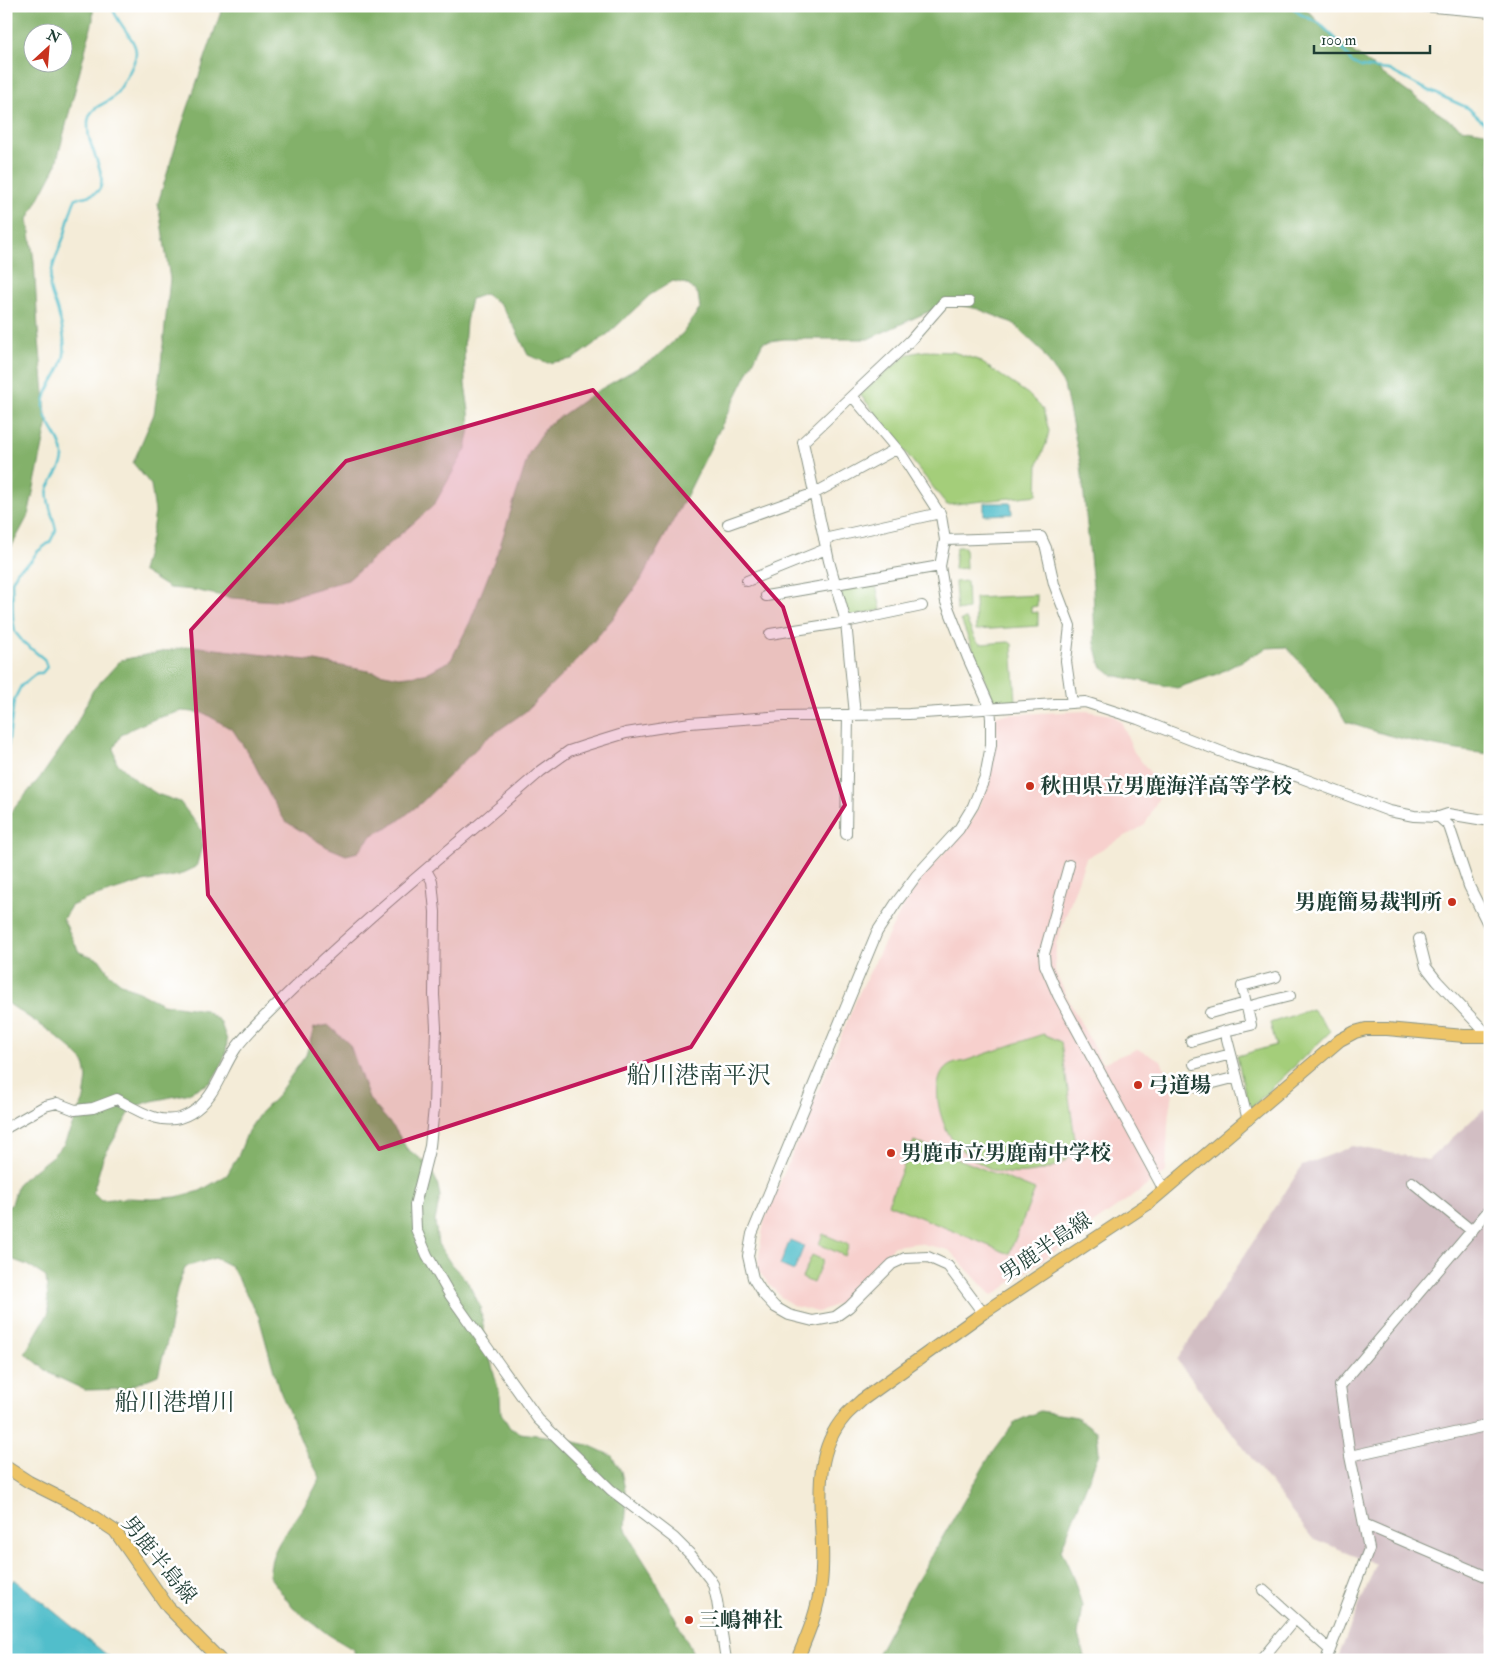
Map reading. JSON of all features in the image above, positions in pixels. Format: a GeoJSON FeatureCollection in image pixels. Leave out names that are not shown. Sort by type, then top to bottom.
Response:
{"type":"FeatureCollection","features":[{"type":"Feature","properties":{"kind":"main road","name":"男鹿半島線"},"geometry":{"type":"LineString","coordinates":[[797,1660],[814,1622],[821,1583],[820,1484],[825,1454],[833,1435],[844,1417],[862,1400],[984,1313],[1149,1203],[1340,1040],[1355,1032],[1366,1029],[1464,1036],[1489,1035]]}},
{"type":"Feature","properties":{"kind":"main road","name":"男鹿半島線"},"geometry":{"type":"LineString","coordinates":[[6,1467],[29,1482],[79,1507],[115,1531],[168,1608],[220,1660]]}},
{"type":"Feature","properties":{"kind":"street"},"geometry":{"type":"LineString","coordinates":[[1422,6],[1490,12]]}},
{"type":"Feature","properties":{"kind":"street"},"geometry":{"type":"LineString","coordinates":[[846,834],[851,715],[846,622],[825,544],[803,442],[910,341],[944,302],[969,302]]}},
{"type":"Feature","properties":{"kind":"street"},"geometry":{"type":"LineString","coordinates":[[853,396],[896,448],[942,516],[945,540],[940,566],[946,602],[990,707],[991,745],[985,777],[973,806],[959,829],[916,876],[896,902],[877,932],[752,1234],[748,1256],[754,1278],[762,1294],[775,1307],[800,1319],[813,1321],[835,1317],[849,1307],[892,1264],[905,1258],[928,1258],[948,1266],[984,1313]]}},
{"type":"Feature","properties":{"kind":"street"},"geometry":{"type":"LineString","coordinates":[[728,524],[815,493],[896,448]]}},
{"type":"Feature","properties":{"kind":"street"},"geometry":{"type":"LineString","coordinates":[[747,581],[825,544],[940,513]]}},
{"type":"Feature","properties":{"kind":"street"},"geometry":{"type":"LineString","coordinates":[[945,540],[1041,538],[1046,548],[1054,584],[1070,626],[1066,661],[1072,703]]}},
{"type":"Feature","properties":{"kind":"street"},"geometry":{"type":"LineString","coordinates":[[766,596],[940,566]]}},
{"type":"Feature","properties":{"kind":"street"},"geometry":{"type":"LineString","coordinates":[[770,634],[846,622],[922,606]]}},
{"type":"Feature","properties":{"kind":"street"},"geometry":{"type":"LineString","coordinates":[[6,1128],[45,1106],[57,1103],[75,1110],[94,1108],[117,1099],[151,1118],[175,1119],[190,1114],[211,1094],[235,1050],[250,1031],[296,984],[426,870],[541,771],[569,751],[626,733],[690,723],[783,716],[909,714],[1085,702],[1299,777],[1389,812],[1439,817],[1448,814],[1490,820]]}},
{"type":"Feature","properties":{"kind":"street"},"geometry":{"type":"LineString","coordinates":[[1439,817],[1448,826],[1469,886],[1490,928]]}},
{"type":"Feature","properties":{"kind":"street"},"geometry":{"type":"LineString","coordinates":[[1069,865],[1044,954],[1045,965],[1058,995],[1164,1190]]}},
{"type":"Feature","properties":{"kind":"street"},"geometry":{"type":"LineString","coordinates":[[426,870],[432,881],[435,912],[434,995],[436,1036],[434,1108],[430,1146],[415,1205],[416,1228],[427,1255],[450,1294],[538,1419],[611,1490],[674,1538],[691,1555],[709,1578],[713,1584],[717,1601],[726,1660]]}},
{"type":"Feature","properties":{"kind":"street"},"geometry":{"type":"LineString","coordinates":[[1419,939],[1426,967],[1489,1035]]}},
{"type":"Feature","properties":{"kind":"street"},"geometry":{"type":"LineString","coordinates":[[1191,1041],[1251,1024],[1242,986],[1276,977]]}},
{"type":"Feature","properties":{"kind":"street"},"geometry":{"type":"LineString","coordinates":[[1210,1012],[1290,996]]}},
{"type":"Feature","properties":{"kind":"street"},"geometry":{"type":"LineString","coordinates":[[1225,1031],[1248,1120]]}},
{"type":"Feature","properties":{"kind":"street"},"geometry":{"type":"LineString","coordinates":[[1194,1064],[1231,1054]]}},
{"type":"Feature","properties":{"kind":"street"},"geometry":{"type":"LineString","coordinates":[[1198,1087],[1237,1077]]}},
{"type":"Feature","properties":{"kind":"street"},"geometry":{"type":"LineString","coordinates":[[1412,1182],[1472,1231]]}},
{"type":"Feature","properties":{"kind":"street"},"geometry":{"type":"LineString","coordinates":[[1263,1590],[1295,1619],[1328,1655],[1369,1549],[1350,1456],[1340,1386],[1490,1209]]}},
{"type":"Feature","properties":{"kind":"street"},"geometry":{"type":"LineString","coordinates":[[1350,1456],[1490,1425]]}},
{"type":"Feature","properties":{"kind":"street"},"geometry":{"type":"LineString","coordinates":[[1364,1524],[1490,1578]]}},
{"type":"Feature","properties":{"kind":"street"},"geometry":{"type":"LineString","coordinates":[[1261,1660],[1295,1619]]}},
{"type":"Feature","properties":{"kind":"highlighted area"},"geometry":{"type":"Polygon","coordinates":[[[593,390],[783,607],[845,805],[691,1047],[379,1149],[208,895],[191,630],[346,461],[593,390]]]}},
{"type":"Feature","properties":{"kind":"shaded area","name":"秋田県立男鹿海洋高等学校"},"geometry":{"type":"Polygon","coordinates":[[[1086,711],[1112,715],[1121,721],[1134,752],[1163,789],[1145,825],[1086,858],[1056,944],[1055,971],[1102,1063],[1137,1049],[1161,1060],[1173,1093],[1168,1124],[1166,1172],[992,1296],[949,1250],[918,1243],[894,1246],[876,1262],[842,1302],[818,1312],[794,1306],[781,1297],[757,1270],[764,1221],[859,993],[901,910],[924,874],[973,820],[986,788],[996,740],[996,715],[1086,711]]]}},
{"type":"Feature","properties":{"kind":"shaded area"},"geometry":{"type":"Polygon","coordinates":[[[1483,1110],[1490,1115],[1490,1660],[1337,1660],[1376,1564],[1312,1538],[1177,1360],[1302,1166],[1353,1146],[1428,1160],[1483,1110]]]}},
{"type":"Feature","properties":{"kind":"green space"},"geometry":{"type":"Polygon","coordinates":[[[6,6],[93,6],[93,20],[55,168],[28,219],[34,261],[47,426],[28,516],[6,557],[6,6]]]}},
{"type":"Feature","properties":{"kind":"green space"},"geometry":{"type":"Polygon","coordinates":[[[223,6],[1303,6],[1337,40],[1406,91],[1461,128],[1490,133],[1490,754],[1417,742],[1346,722],[1326,692],[1286,647],[1267,648],[1217,674],[1177,688],[1112,675],[1101,666],[1095,644],[1093,586],[1081,465],[1064,385],[1040,349],[1013,323],[978,309],[951,303],[868,339],[784,339],[763,342],[687,495],[641,580],[614,617],[580,657],[526,711],[486,739],[421,803],[397,822],[371,836],[358,852],[346,855],[327,847],[285,821],[253,761],[233,730],[204,713],[182,711],[157,718],[121,735],[114,748],[116,762],[138,782],[157,794],[180,802],[202,831],[202,847],[196,867],[179,875],[138,883],[87,899],[71,906],[63,919],[79,952],[99,959],[109,973],[122,984],[163,1004],[205,1010],[220,1021],[227,1040],[226,1053],[221,1066],[211,1082],[186,1094],[133,1107],[103,1158],[93,1192],[101,1200],[176,1197],[200,1191],[227,1175],[239,1154],[248,1131],[261,1112],[276,1097],[306,1055],[314,1028],[328,1025],[350,1045],[369,1099],[395,1129],[407,1149],[428,1164],[437,1182],[440,1196],[435,1221],[438,1244],[451,1264],[467,1281],[480,1306],[486,1343],[500,1396],[501,1413],[510,1428],[520,1433],[554,1437],[588,1445],[612,1456],[621,1471],[627,1499],[625,1527],[692,1651],[694,1660],[355,1660],[354,1650],[329,1635],[293,1608],[269,1576],[271,1562],[279,1543],[310,1497],[320,1477],[305,1450],[278,1386],[259,1317],[231,1266],[215,1258],[185,1267],[177,1289],[168,1338],[158,1375],[124,1389],[85,1390],[51,1374],[25,1353],[49,1312],[46,1277],[27,1265],[6,1257],[6,1208],[12,1204],[18,1183],[51,1157],[64,1144],[84,1099],[87,1078],[84,1062],[71,1049],[51,1032],[6,1002],[6,818],[43,774],[73,731],[93,690],[121,660],[191,646],[315,661],[400,677],[425,674],[451,660],[470,622],[500,546],[529,453],[547,426],[594,393],[655,358],[683,333],[700,308],[698,294],[687,284],[673,281],[650,295],[609,333],[573,359],[548,363],[528,355],[501,305],[485,294],[471,299],[466,322],[464,347],[465,384],[470,429],[466,449],[434,505],[348,580],[275,601],[232,598],[194,590],[169,588],[142,571],[151,538],[155,512],[151,485],[133,463],[154,414],[170,279],[158,203],[182,125],[223,6]]]}},
{"type":"Feature","properties":{"kind":"green space"},"geometry":{"type":"Polygon","coordinates":[[[925,351],[953,352],[978,360],[1028,394],[1043,409],[1049,431],[1038,463],[1037,495],[947,505],[860,394],[908,354],[925,351]]]}},
{"type":"Feature","properties":{"kind":"green space"},"geometry":{"type":"Polygon","coordinates":[[[956,547],[965,547],[966,568],[954,569],[956,547]]]}},
{"type":"Feature","properties":{"kind":"green space"},"geometry":{"type":"Polygon","coordinates":[[[875,580],[881,610],[847,617],[839,585],[875,580]]]}},
{"type":"Feature","properties":{"kind":"green space"},"geometry":{"type":"Polygon","coordinates":[[[967,581],[968,609],[957,611],[955,582],[967,581]]]}},
{"type":"Feature","properties":{"kind":"green space"},"geometry":{"type":"Polygon","coordinates":[[[1037,595],[1037,606],[1031,607],[1031,613],[1038,612],[1038,626],[976,630],[975,598],[1037,595]]]}},
{"type":"Feature","properties":{"kind":"green space"},"geometry":{"type":"Polygon","coordinates":[[[966,619],[975,639],[980,644],[1009,642],[1012,644],[1016,701],[1003,704],[992,698],[961,620],[966,619]]]}},
{"type":"Feature","properties":{"kind":"green space"},"geometry":{"type":"Polygon","coordinates":[[[1312,1009],[1331,1031],[1249,1110],[1237,1056],[1276,1045],[1270,1023],[1312,1009]]]}},
{"type":"Feature","properties":{"kind":"green space"},"geometry":{"type":"Polygon","coordinates":[[[1043,1034],[1061,1042],[1076,1146],[1067,1159],[1048,1169],[1017,1174],[994,1170],[972,1159],[949,1135],[939,1106],[938,1086],[940,1078],[944,1070],[951,1065],[1043,1034]]]}},
{"type":"Feature","properties":{"kind":"green space"},"geometry":{"type":"Polygon","coordinates":[[[914,1141],[1035,1190],[1009,1254],[888,1204],[914,1141]]]}},
{"type":"Feature","properties":{"kind":"green space"},"geometry":{"type":"Polygon","coordinates":[[[823,1234],[849,1245],[845,1256],[819,1244],[823,1234]]]}},
{"type":"Feature","properties":{"kind":"green space"},"geometry":{"type":"Polygon","coordinates":[[[812,1255],[823,1260],[813,1283],[802,1278],[812,1255]]]}},
{"type":"Feature","properties":{"kind":"green space"},"geometry":{"type":"Polygon","coordinates":[[[1040,1411],[1077,1417],[1097,1432],[1099,1453],[1061,1550],[1072,1574],[1082,1605],[1078,1635],[1085,1660],[874,1660],[917,1581],[990,1456],[1015,1422],[1040,1411]]]}},
{"type":"Feature","properties":{"kind":"water"},"geometry":{"type":"Polygon","coordinates":[[[984,503],[1011,503],[1012,514],[984,515],[984,503]]]}},
{"type":"Feature","properties":{"kind":"water"},"geometry":{"type":"Polygon","coordinates":[[[790,1240],[804,1246],[794,1271],[780,1265],[790,1240]]]}},
{"type":"Feature","properties":{"kind":"water"},"geometry":{"type":"Polygon","coordinates":[[[14,1579],[113,1660],[6,1660],[6,1588],[14,1579]]]}},
{"type":"Feature","properties":{"kind":"waterway"},"geometry":{"type":"LineString","coordinates":[[6,750],[14,700],[21,686],[37,673],[42,673],[47,667],[44,659],[23,642],[15,632],[12,581],[18,570],[31,561],[37,552],[50,542],[56,530],[47,493],[62,464],[63,455],[60,442],[47,419],[44,400],[63,362],[64,337],[50,288],[51,274],[76,198],[93,194],[101,186],[101,173],[90,143],[89,117],[96,108],[111,99],[118,91],[130,70],[136,53],[133,42],[117,18],[112,6]]}},
{"type":"Feature","properties":{"kind":"waterway"},"geometry":{"type":"LineString","coordinates":[[1291,6],[1300,14],[1319,23],[1337,40],[1351,62],[1361,67],[1389,70],[1468,108],[1490,128]]}},
{"type":"Feature","properties":{"kind":"place","name":"秋田県立男鹿海洋高等学校"},"geometry":{"type":"Point","coordinates":[1030,786]}},
{"type":"Feature","properties":{"kind":"place","name":"男鹿簡易裁判所"},"geometry":{"type":"Point","coordinates":[1452,902]}},
{"type":"Feature","properties":{"kind":"place","name":"弓道場"},"geometry":{"type":"Point","coordinates":[1138,1085]}},
{"type":"Feature","properties":{"kind":"place","name":"男鹿市立男鹿南中学校"},"geometry":{"type":"Point","coordinates":[891,1153]}},
{"type":"Feature","properties":{"kind":"place","name":"三嶋神社"},"geometry":{"type":"Point","coordinates":[689,1620]}},
{"type":"Feature","properties":{"kind":"district","name":"船川港南平沢"},"geometry":{"type":"Point","coordinates":[699,1075]}},
{"type":"Feature","properties":{"kind":"district","name":"船川港増川"},"geometry":{"type":"Point","coordinates":[175,1402]}}]}
